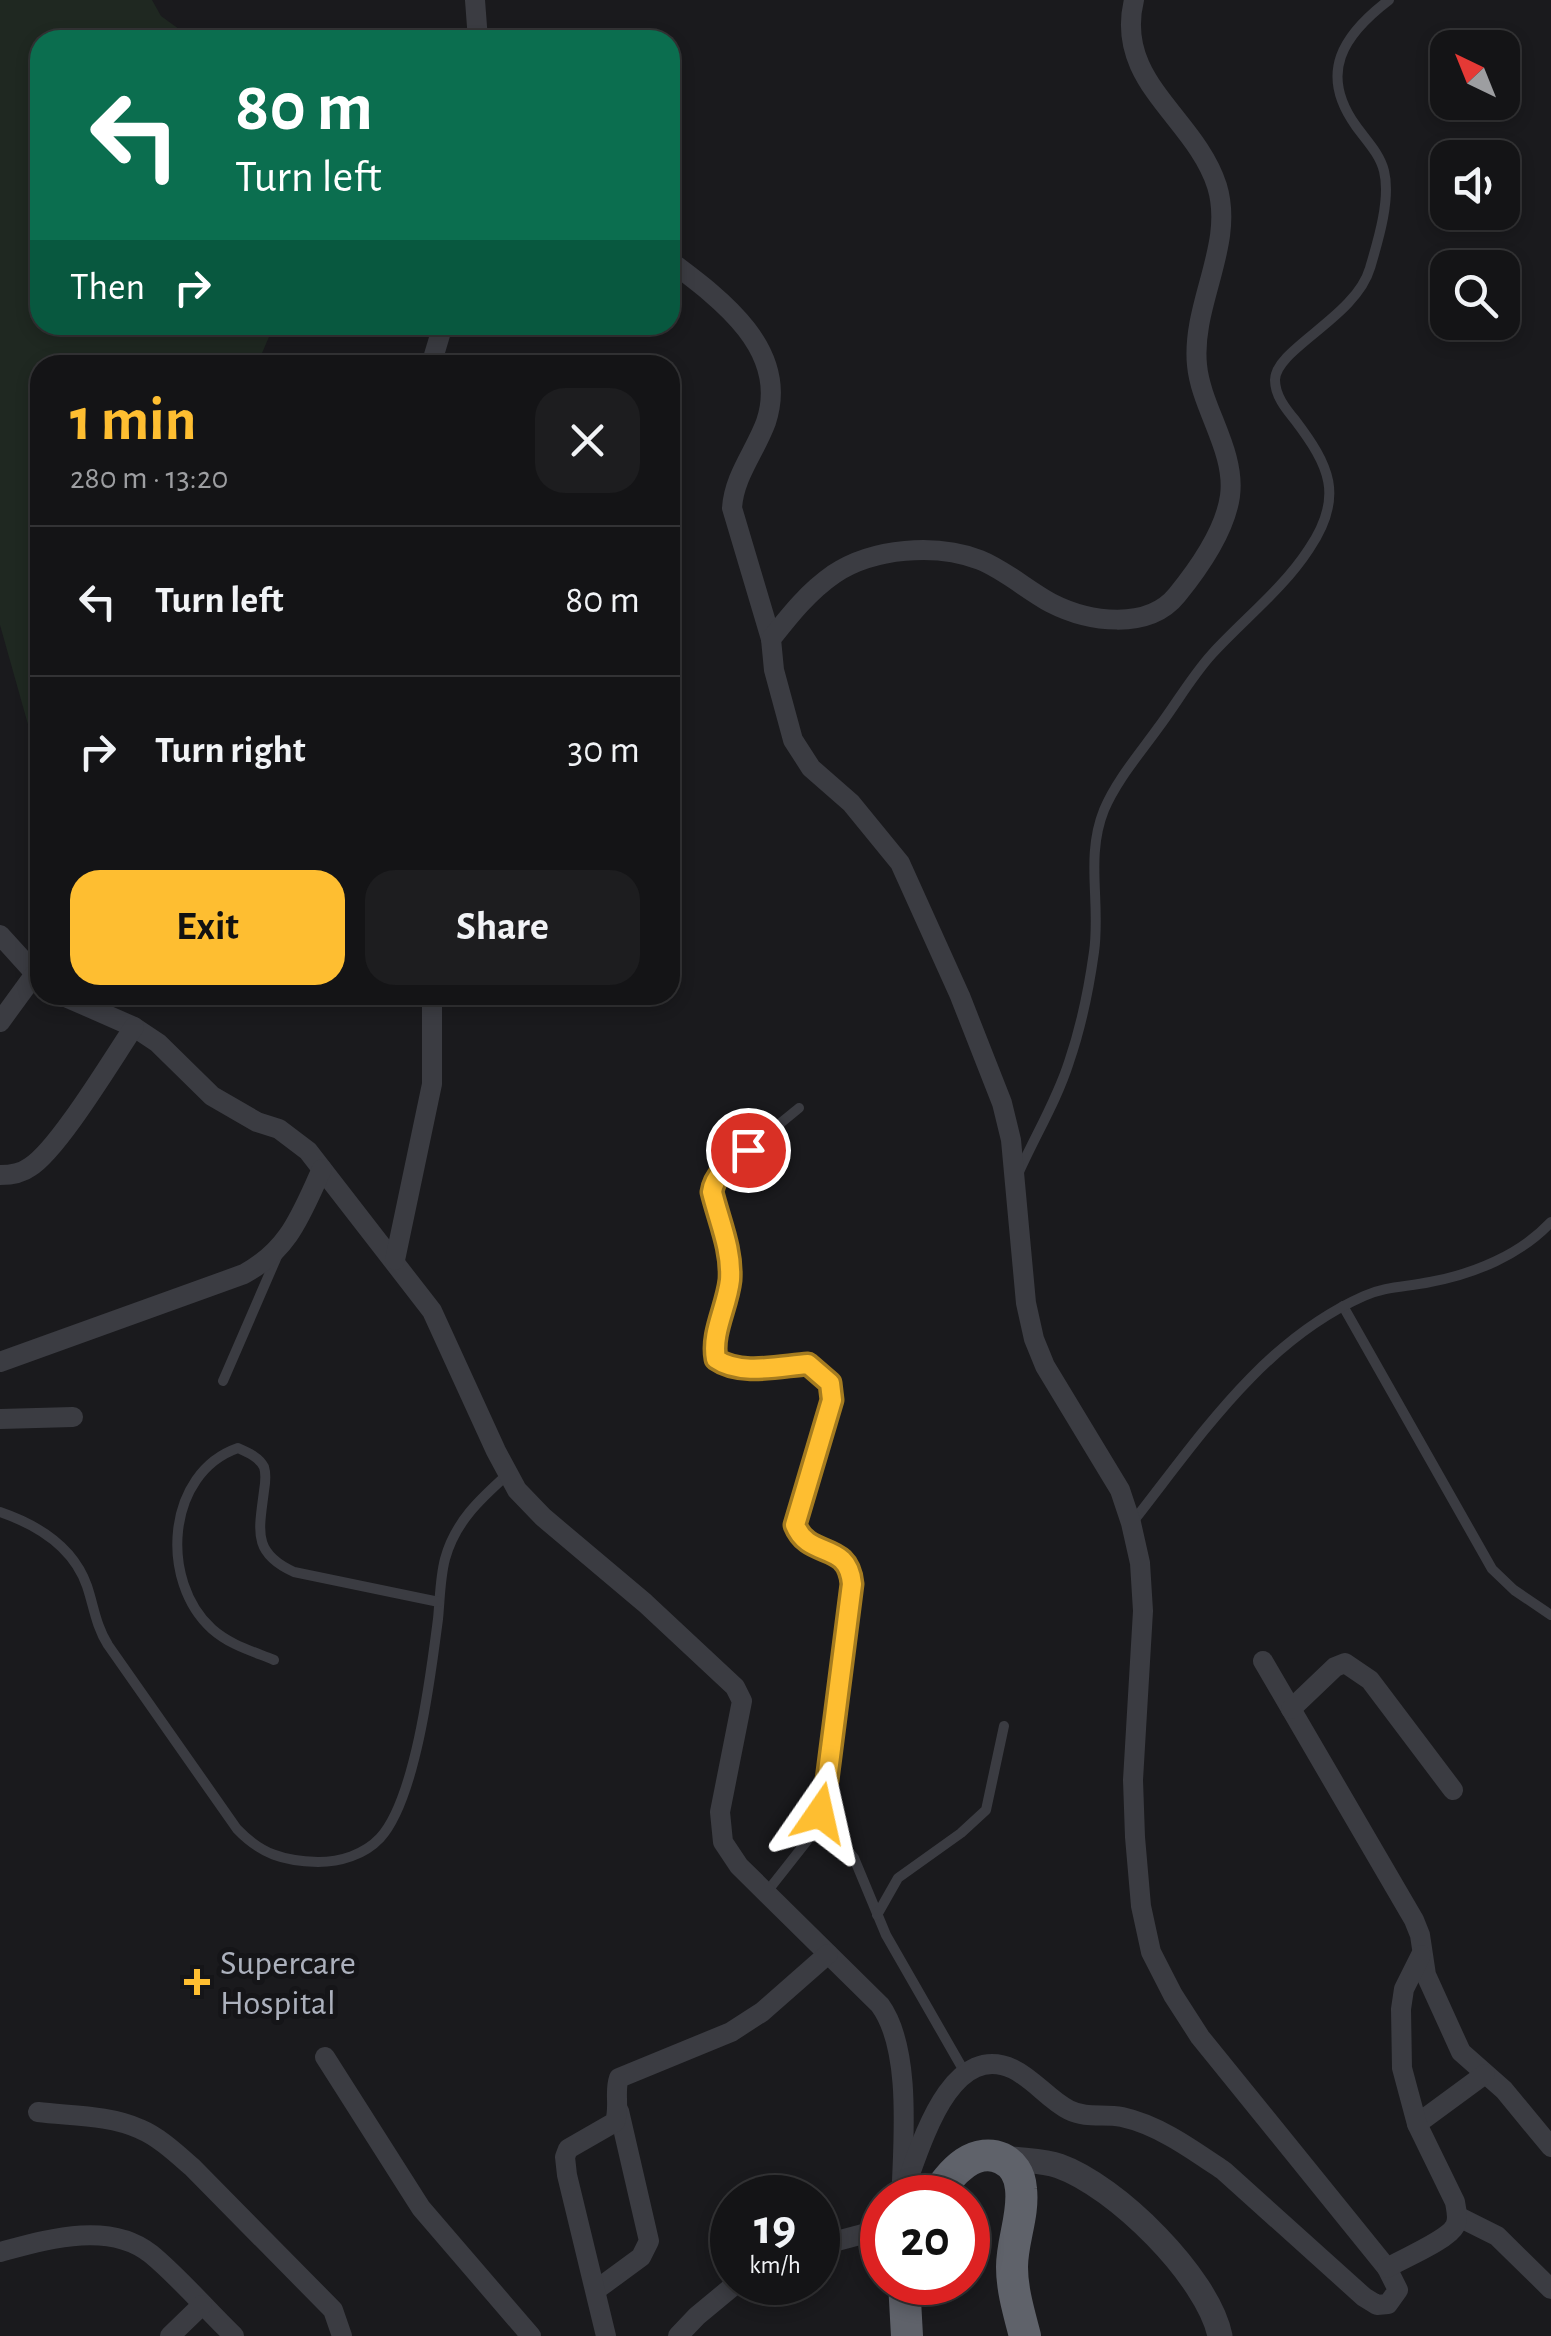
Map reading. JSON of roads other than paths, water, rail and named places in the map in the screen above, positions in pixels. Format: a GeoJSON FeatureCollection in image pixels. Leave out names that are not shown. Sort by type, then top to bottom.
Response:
{"type":"FeatureCollection","features":[{"type":"Feature","properties":{"kind":"highway"},"geometry":{"type":"LineString","coordinates":[[951,2175],[976,2157],[992,2154],[1006,2158],[1020,2179],[1022,2192],[1012,2268],[1024,2336]]}},
{"type":"Feature","properties":{"kind":"highway"},"geometry":{"type":"LineString","coordinates":[[905,2305],[907,2336]]}},
{"type":"Feature","properties":{"kind":"street"},"geometry":{"type":"LineString","coordinates":[[475,0],[477,30]]}},
{"type":"Feature","properties":{"kind":"street"},"geometry":{"type":"LineString","coordinates":[[771,640],[813,590],[837,572],[865,560],[902,552],[943,550],[982,560],[1069,611],[1126,620],[1161,610],[1174,599],[1202,559],[1224,518],[1230,495],[1227,463],[1197,366],[1202,308],[1222,209],[1210,166],[1137,62],[1129,31],[1134,0]]}},
{"type":"Feature","properties":{"kind":"street"},"geometry":{"type":"LineString","coordinates":[[680,269],[730,310],[758,343],[770,370],[772,396],[765,424],[733,488],[732,508],[771,640],[774,670],[793,740],[812,768],[850,803],[900,862],[937,940],[1002,1103],[1010,1140],[1026,1303],[1034,1339],[1045,1366],[1120,1490],[1131,1524],[1140,1563],[1143,1612],[1133,1780],[1134,1837],[1141,1906],[1152,1952],[1173,1996],[1200,2038],[1387,2268],[1398,2290],[1388,2304],[1377,2305],[1364,2298],[1224,2171],[1170,2137],[1118,2116],[1090,2117],[1069,2110],[1012,2068],[986,2065],[964,2071],[947,2089],[911,2175]]}},
{"type":"Feature","properties":{"kind":"street"},"geometry":{"type":"LineString","coordinates":[[0,936],[30,968]]}},
{"type":"Feature","properties":{"kind":"street"},"geometry":{"type":"LineString","coordinates":[[0,1022],[30,985]]}},
{"type":"Feature","properties":{"kind":"street"},"geometry":{"type":"LineString","coordinates":[[84,1005],[158,1042],[212,1096],[232,1109],[294,1138],[432,1311],[508,1474],[528,1503],[735,1687],[742,1700],[720,1812],[723,1842],[739,1866],[891,2020],[904,2132],[902,2175]]}},
{"type":"Feature","properties":{"kind":"street"},"geometry":{"type":"LineString","coordinates":[[395,1260],[432,1084],[432,1005]]}},
{"type":"Feature","properties":{"kind":"street"},"geometry":{"type":"LineString","coordinates":[[0,1175],[9,1176],[31,1167],[50,1148],[134,1027]]}},
{"type":"Feature","properties":{"kind":"street"},"geometry":{"type":"LineString","coordinates":[[0,1362],[265,1263],[280,1249],[322,1169]]}},
{"type":"Feature","properties":{"kind":"street"},"geometry":{"type":"LineString","coordinates":[[0,1419],[73,1417]]}},
{"type":"Feature","properties":{"kind":"street"},"geometry":{"type":"LineString","coordinates":[[1263,1662],[1414,1920],[1426,1975],[1462,2052],[1504,2090],[1551,2147]]}},
{"type":"Feature","properties":{"kind":"street"},"geometry":{"type":"LineString","coordinates":[[1291,1710],[1336,1667],[1344,1663],[1356,1668],[1370,1680],[1453,1790]]}},
{"type":"Feature","properties":{"kind":"street"},"geometry":{"type":"LineString","coordinates":[[596,2290],[641,2257],[650,2241],[619,2111],[616,2086],[620,2078],[731,2032],[762,2012],[828,1954]]}},
{"type":"Feature","properties":{"kind":"street"},"geometry":{"type":"LineString","coordinates":[[1387,2268],[1444,2237],[1455,2228],[1457,2216],[1456,2202],[1417,2124],[1402,2068],[1400,2008],[1404,1989],[1421,1955]]}},
{"type":"Feature","properties":{"kind":"street"},"geometry":{"type":"LineString","coordinates":[[325,2058],[422,2208],[531,2336]]}},
{"type":"Feature","properties":{"kind":"street"},"geometry":{"type":"LineString","coordinates":[[1417,2124],[1485,2074]]}},
{"type":"Feature","properties":{"kind":"street"},"geometry":{"type":"LineString","coordinates":[[606,2336],[565,2157],[568,2148],[615,2122],[619,2111]]}},
{"type":"Feature","properties":{"kind":"street"},"geometry":{"type":"LineString","coordinates":[[38,2112],[122,2122],[166,2145],[333,2310],[342,2336]]}},
{"type":"Feature","properties":{"kind":"street"},"geometry":{"type":"LineString","coordinates":[[1006,2158],[1059,2166],[1106,2192],[1172,2256],[1200,2290],[1220,2336]]}},
{"type":"Feature","properties":{"kind":"street"},"geometry":{"type":"LineString","coordinates":[[1457,2216],[1497,2236],[1551,2289]]}},
{"type":"Feature","properties":{"kind":"street"},"geometry":{"type":"LineString","coordinates":[[0,2252],[60,2237],[90,2234],[120,2240],[148,2251],[234,2336]]}},
{"type":"Feature","properties":{"kind":"street"},"geometry":{"type":"LineString","coordinates":[[170,2336],[202,2305]]}},
{"type":"Feature","properties":{"kind":"street"},"geometry":{"type":"LineString","coordinates":[[678,2336],[710,2305]]}},
{"type":"Feature","properties":{"kind":"lane"},"geometry":{"type":"LineString","coordinates":[[1014,1182],[1069,1063],[1088,989],[1095,946],[1092,862],[1096,832],[1106,803],[1209,657],[1286,580],[1312,546],[1326,512],[1330,488],[1326,466],[1281,402],[1274,383],[1276,370],[1287,354],[1331,322],[1356,297],[1369,271],[1385,197],[1384,171],[1342,104],[1335,81],[1351,36],[1390,0]]}},
{"type":"Feature","properties":{"kind":"lane"},"geometry":{"type":"LineString","coordinates":[[766,1894],[807,1841],[827,1780],[852,1584],[850,1570],[840,1555],[810,1546],[800,1538],[795,1525],[832,1400],[830,1383],[808,1364],[739,1368],[716,1359],[714,1346],[730,1274],[730,1253],[712,1192],[713,1182],[722,1171],[799,1108]]}},
{"type":"Feature","properties":{"kind":"lane"},"geometry":{"type":"LineString","coordinates":[[1131,1524],[1214,1419],[1286,1344],[1343,1306],[1390,1286],[1462,1275],[1499,1260],[1536,1238],[1551,1222]]}},
{"type":"Feature","properties":{"kind":"lane"},"geometry":{"type":"LineString","coordinates":[[223,1381],[280,1249]]}},
{"type":"Feature","properties":{"kind":"lane"},"geometry":{"type":"LineString","coordinates":[[1343,1306],[1492,1569],[1514,1590],[1551,1615]]}},
{"type":"Feature","properties":{"kind":"lane"},"geometry":{"type":"LineString","coordinates":[[274,1660],[229,1642],[210,1627],[195,1607],[179,1568],[175,1546],[184,1506],[198,1477],[225,1452],[238,1448],[264,1467],[259,1533],[265,1552],[277,1564],[294,1572],[439,1602]]}},
{"type":"Feature","properties":{"kind":"lane"},"geometry":{"type":"LineString","coordinates":[[0,1512],[31,1523],[66,1549],[80,1570],[108,1646],[253,1846],[270,1856],[292,1861],[335,1862],[378,1841],[393,1822],[412,1767],[446,1558],[455,1532],[470,1510],[508,1474]]}},
{"type":"Feature","properties":{"kind":"lane"},"geometry":{"type":"LineString","coordinates":[[877,1916],[898,1878],[975,1823],[986,1810],[1004,1726]]}},
{"type":"Feature","properties":{"kind":"lane"},"geometry":{"type":"LineString","coordinates":[[813,1827],[844,1846],[854,1858],[877,1916],[964,2071]]}},
{"type":"Feature","properties":{"kind":"place","name":"Supercare Hospital"},"geometry":{"type":"Point","coordinates":[197,1982]}}]}
